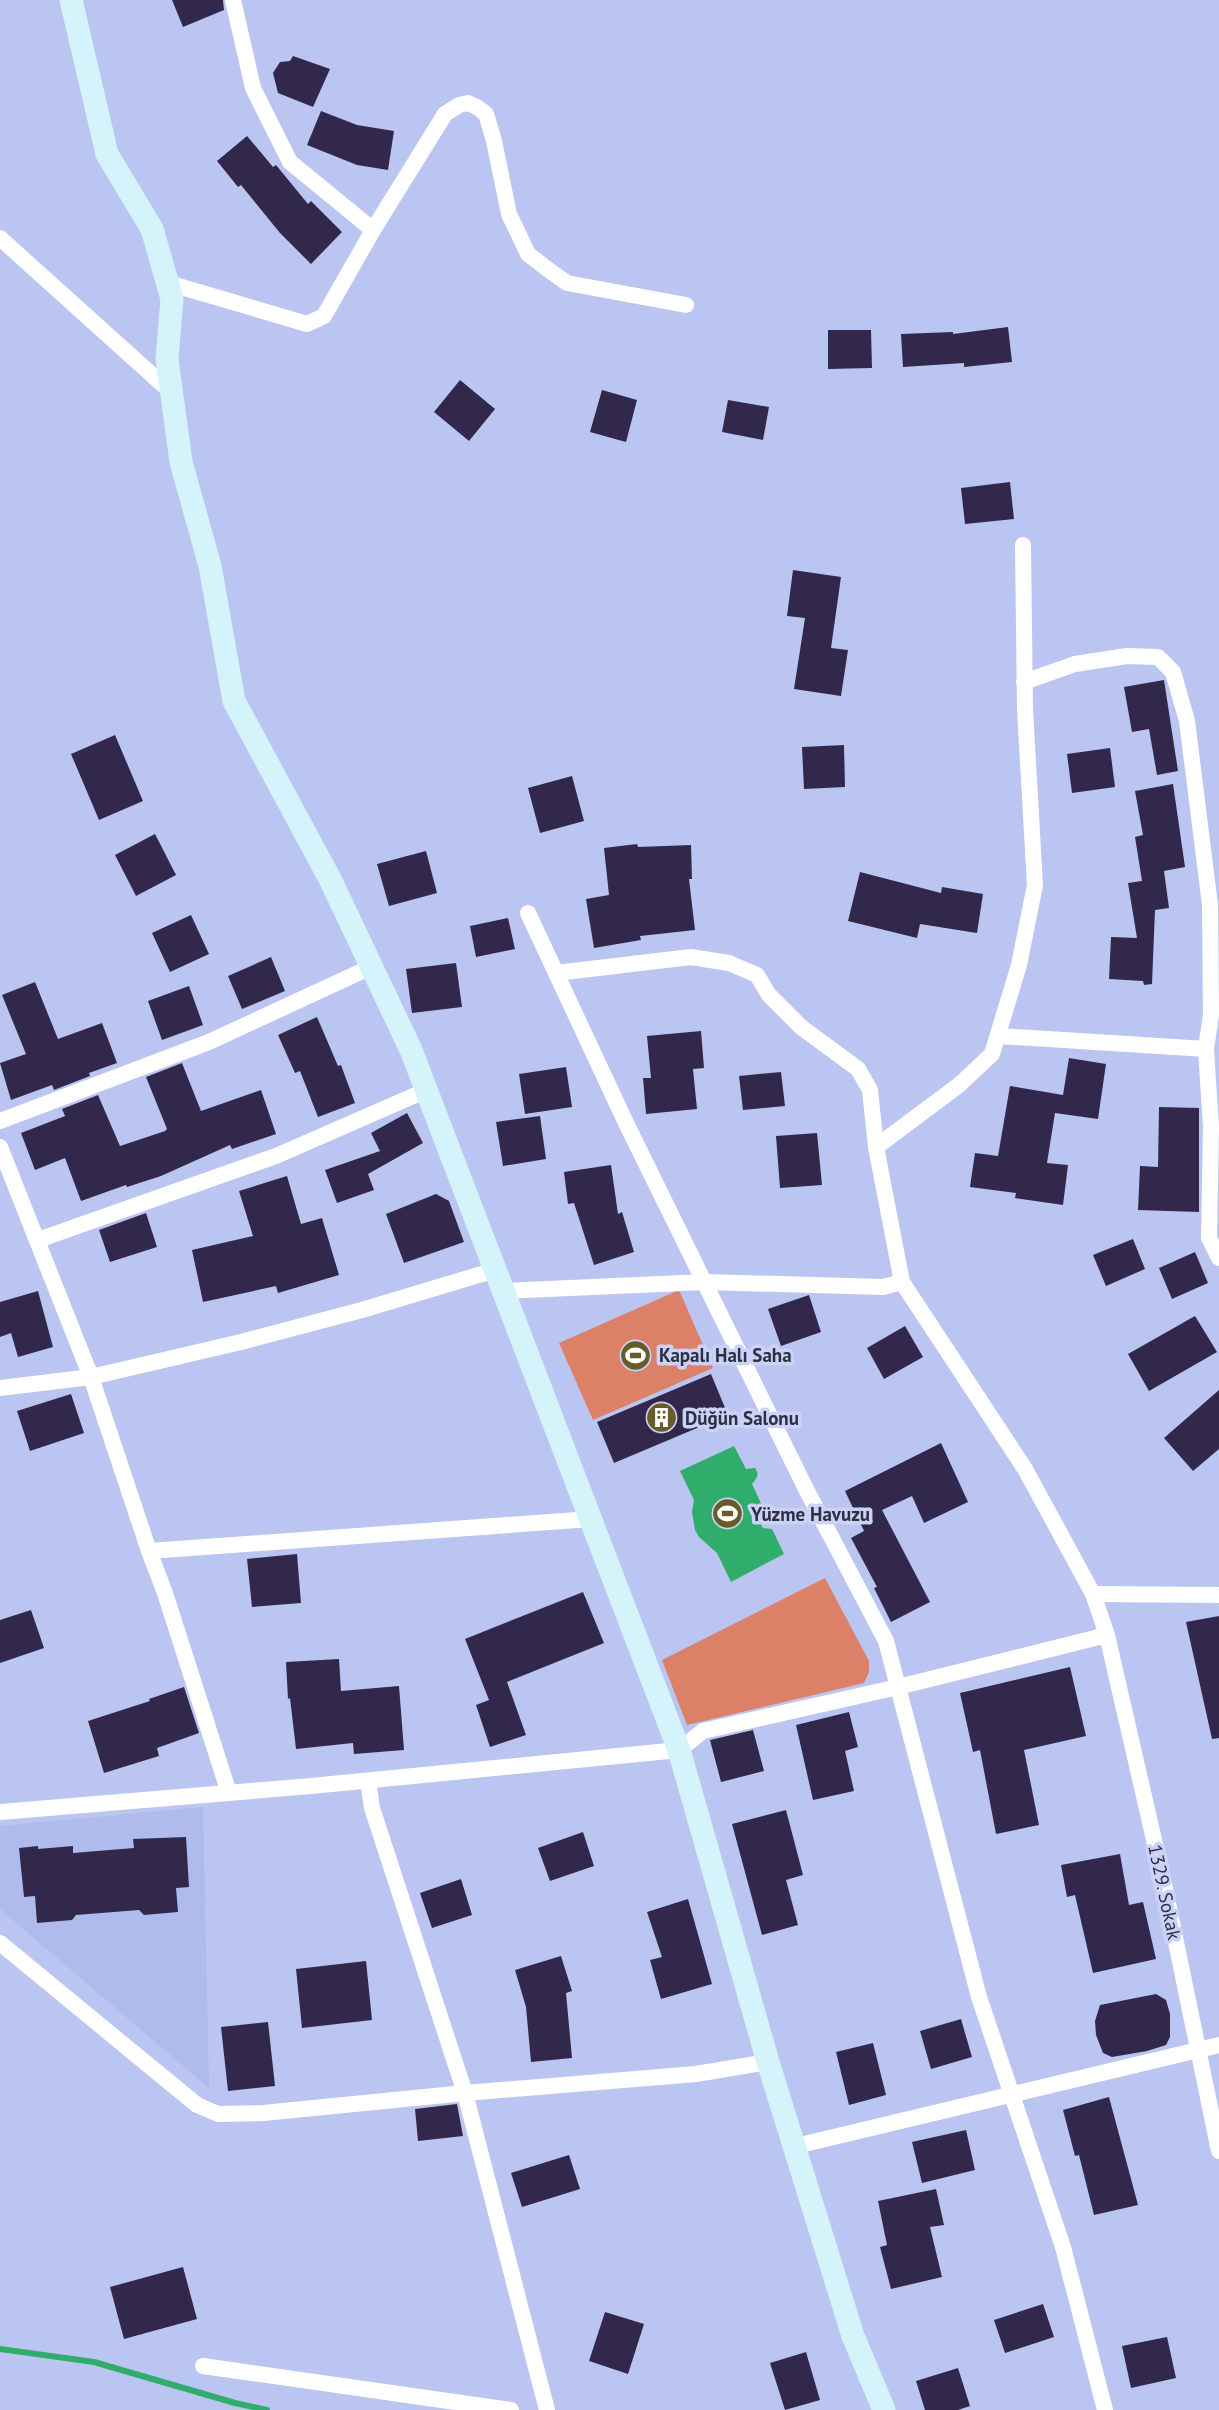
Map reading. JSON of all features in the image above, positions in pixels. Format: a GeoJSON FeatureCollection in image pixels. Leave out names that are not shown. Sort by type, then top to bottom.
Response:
{"type":"FeatureCollection","features":[{"type":"Feature","properties":{"kind":"street"},"geometry":{"type":"LineString","coordinates":[[71,0],[107,154],[152,229],[170,291],[167,359],[181,461],[210,566],[234,701],[330,879],[411,1050],[679,1750],[768,2062],[853,2336],[884,2410]]}},
{"type":"Feature","properties":{"kind":"street"},"geometry":{"type":"LineString","coordinates":[[233,0],[253,88],[290,162],[373,230]]}},
{"type":"Feature","properties":{"kind":"street"},"geometry":{"type":"LineString","coordinates":[[170,291],[307,324],[324,316],[373,230],[445,114],[468,103],[486,114],[509,214],[528,254],[567,283],[686,304]]}},
{"type":"Feature","properties":{"kind":"street"},"geometry":{"type":"LineString","coordinates":[[0,238],[171,392]]}},
{"type":"Feature","properties":{"kind":"street"},"geometry":{"type":"LineString","coordinates":[[876,1147],[959,1085],[992,1054],[1019,965],[1035,885],[1024,682],[1023,545]]}},
{"type":"Feature","properties":{"kind":"street"},"geometry":{"type":"LineString","coordinates":[[1024,682],[1075,664],[1127,656],[1158,657],[1173,672],[1187,722],[1210,905],[1211,1015],[1206,1049],[1211,1127],[1209,1238],[1219,1258]]}},
{"type":"Feature","properties":{"kind":"street"},"geometry":{"type":"LineString","coordinates":[[528,913],[626,1123],[806,1489],[886,1641],[979,1997],[1063,2247],[1105,2410]]}},
{"type":"Feature","properties":{"kind":"street"},"geometry":{"type":"LineString","coordinates":[[0,1388],[91,1377],[362,1310],[499,1280],[883,1287],[902,1282],[876,1147],[870,1090],[858,1069],[801,1027],[769,995],[757,975],[729,962],[691,957],[556,973]]}},
{"type":"Feature","properties":{"kind":"street"},"geometry":{"type":"LineString","coordinates":[[0,1121],[209,1042],[371,967]]}},
{"type":"Feature","properties":{"kind":"street"},"geometry":{"type":"LineString","coordinates":[[999,1036],[1206,1049]]}},
{"type":"Feature","properties":{"kind":"street"},"geometry":{"type":"LineString","coordinates":[[38,1240],[276,1156],[427,1090]]}},
{"type":"Feature","properties":{"kind":"street"},"geometry":{"type":"LineString","coordinates":[[0,1147],[91,1377],[165,1592],[229,1793]]}},
{"type":"Feature","properties":{"kind":"street","name":"1329. Sokak"},"geometry":{"type":"LineString","coordinates":[[902,1282],[1025,1469],[1093,1594],[1107,1635],[1163,1880],[1219,2151]]}},
{"type":"Feature","properties":{"kind":"street"},"geometry":{"type":"LineString","coordinates":[[149,1551],[591,1519]]}},
{"type":"Feature","properties":{"kind":"street"},"geometry":{"type":"LineString","coordinates":[[1093,1594],[1219,1595]]}},
{"type":"Feature","properties":{"kind":"street"},"geometry":{"type":"LineString","coordinates":[[0,1812],[368,1781],[679,1750],[703,1731],[898,1687],[1107,1635]]}},
{"type":"Feature","properties":{"kind":"street"},"geometry":{"type":"LineString","coordinates":[[368,1781],[372,1808],[465,2092],[547,2410]]}},
{"type":"Feature","properties":{"kind":"street"},"geometry":{"type":"LineString","coordinates":[[0,1943],[197,2105],[218,2114],[263,2113],[465,2092],[696,2074],[768,2062]]}},
{"type":"Feature","properties":{"kind":"street"},"geometry":{"type":"LineString","coordinates":[[796,2146],[1219,2045]]}},
{"type":"Feature","properties":{"kind":"street"},"geometry":{"type":"LineString","coordinates":[[202,2366],[511,2410]]}},
{"type":"Feature","properties":{"kind":"shaded area","name":"Kapalı Halı Saha"},"geometry":{"type":"Polygon","coordinates":[[[679,1290],[713,1368],[593,1420],[559,1343],[679,1290]]]}},
{"type":"Feature","properties":{"kind":"shaded area","name":"Yüzme Havuzu"},"geometry":{"type":"Polygon","coordinates":[[[734,1446],[746,1469],[757,1470],[752,1484],[765,1512],[760,1516],[759,1522],[763,1528],[772,1529],[784,1554],[731,1582],[717,1553],[695,1530],[692,1512],[694,1500],[680,1471],[734,1446]]]}},
{"type":"Feature","properties":{"kind":"shaded area"},"geometry":{"type":"Polygon","coordinates":[[[825,1578],[869,1661],[869,1672],[864,1683],[687,1725],[662,1660],[825,1578]]]}},
{"type":"Feature","properties":{"kind":"shaded area"},"geometry":{"type":"Polygon","coordinates":[[[203,1807],[209,2088],[0,1909],[0,1826],[203,1807]]]}},
{"type":"Feature","properties":{"kind":"building"},"geometry":{"type":"Polygon","coordinates":[[[172,0],[223,0],[224,10],[183,27],[172,0]]]}},
{"type":"Feature","properties":{"kind":"building"},"geometry":{"type":"Polygon","coordinates":[[[293,56],[330,69],[313,107],[278,93],[273,73],[280,62],[290,61],[293,56]]]}},
{"type":"Feature","properties":{"kind":"building"},"geometry":{"type":"Polygon","coordinates":[[[321,111],[357,125],[394,131],[388,170],[357,165],[307,145],[321,111]]]}},
{"type":"Feature","properties":{"kind":"building"},"geometry":{"type":"Polygon","coordinates":[[[247,136],[273,167],[276,165],[308,204],[311,201],[342,232],[311,264],[217,161],[247,136]]]}},
{"type":"Feature","properties":{"kind":"building"},"geometry":{"type":"Polygon","coordinates":[[[1008,327],[1012,362],[964,367],[964,363],[903,367],[901,334],[953,334],[1008,327]]]}},
{"type":"Feature","properties":{"kind":"building"},"geometry":{"type":"Polygon","coordinates":[[[828,330],[871,330],[872,368],[828,369],[828,330]]]}},
{"type":"Feature","properties":{"kind":"building"},"geometry":{"type":"Polygon","coordinates":[[[460,380],[495,409],[469,441],[434,412],[460,380]]]}},
{"type":"Feature","properties":{"kind":"building"},"geometry":{"type":"Polygon","coordinates":[[[602,390],[637,400],[626,442],[590,432],[602,390]]]}},
{"type":"Feature","properties":{"kind":"building"},"geometry":{"type":"Polygon","coordinates":[[[728,400],[769,407],[763,440],[722,432],[728,400]]]}},
{"type":"Feature","properties":{"kind":"building"},"geometry":{"type":"Polygon","coordinates":[[[1010,482],[1014,519],[965,524],[961,488],[1010,482]]]}},
{"type":"Feature","properties":{"kind":"building"},"geometry":{"type":"Polygon","coordinates":[[[793,570],[841,577],[831,648],[848,650],[841,696],[794,689],[805,618],[787,616],[793,570]]]}},
{"type":"Feature","properties":{"kind":"building"},"geometry":{"type":"Polygon","coordinates":[[[1164,680],[1178,771],[1157,775],[1149,729],[1132,732],[1124,687],[1164,680]]]}},
{"type":"Feature","properties":{"kind":"building"},"geometry":{"type":"Polygon","coordinates":[[[115,735],[143,801],[99,820],[71,754],[115,735]]]}},
{"type":"Feature","properties":{"kind":"building"},"geometry":{"type":"Polygon","coordinates":[[[844,745],[845,787],[804,789],[802,747],[844,745]]]}},
{"type":"Feature","properties":{"kind":"building"},"geometry":{"type":"Polygon","coordinates":[[[1110,748],[1115,787],[1072,793],[1067,754],[1110,748]]]}},
{"type":"Feature","properties":{"kind":"building"},"geometry":{"type":"Polygon","coordinates":[[[572,776],[584,821],[540,833],[528,788],[572,776]]]}},
{"type":"Feature","properties":{"kind":"building"},"geometry":{"type":"Polygon","coordinates":[[[1173,784],[1185,867],[1164,871],[1169,908],[1155,910],[1152,984],[1109,979],[1111,937],[1137,938],[1128,883],[1142,881],[1135,837],[1143,835],[1135,791],[1173,784]]]}},
{"type":"Feature","properties":{"kind":"building"},"geometry":{"type":"Polygon","coordinates":[[[155,834],[176,875],[136,896],[115,855],[155,834]]]}},
{"type":"Feature","properties":{"kind":"building"},"geometry":{"type":"Polygon","coordinates":[[[637,844],[638,847],[691,845],[692,879],[689,879],[695,930],[640,936],[641,940],[594,948],[586,899],[609,895],[604,848],[637,844]]]}},
{"type":"Feature","properties":{"kind":"building"},"geometry":{"type":"Polygon","coordinates":[[[426,851],[437,893],[389,906],[377,864],[426,851]]]}},
{"type":"Feature","properties":{"kind":"building"},"geometry":{"type":"Polygon","coordinates":[[[860,872],[941,893],[942,887],[983,894],[977,933],[920,924],[917,938],[848,921],[860,872]]]}},
{"type":"Feature","properties":{"kind":"building"},"geometry":{"type":"Polygon","coordinates":[[[191,915],[209,954],[170,972],[152,933],[191,915]]]}},
{"type":"Feature","properties":{"kind":"building"},"geometry":{"type":"Polygon","coordinates":[[[508,918],[515,949],[476,957],[470,926],[508,918]]]}},
{"type":"Feature","properties":{"kind":"building"},"geometry":{"type":"Polygon","coordinates":[[[271,957],[285,991],[242,1009],[228,976],[271,957]]]}},
{"type":"Feature","properties":{"kind":"building"},"geometry":{"type":"Polygon","coordinates":[[[456,963],[462,1007],[412,1013],[406,969],[456,963]]]}},
{"type":"Feature","properties":{"kind":"building"},"geometry":{"type":"Polygon","coordinates":[[[35,982],[58,1039],[102,1023],[117,1063],[54,1090],[52,1085],[11,1100],[0,1063],[26,1054],[2,995],[35,982]]]}},
{"type":"Feature","properties":{"kind":"building"},"geometry":{"type":"Polygon","coordinates":[[[189,986],[203,1025],[162,1040],[148,1001],[189,986]]]}},
{"type":"Feature","properties":{"kind":"building"},"geometry":{"type":"Polygon","coordinates":[[[317,1017],[338,1066],[341,1065],[355,1103],[318,1117],[300,1071],[295,1073],[278,1035],[317,1017]]]}},
{"type":"Feature","properties":{"kind":"building"},"geometry":{"type":"Polygon","coordinates":[[[701,1031],[704,1068],[693,1069],[697,1109],[646,1114],[643,1078],[651,1078],[647,1036],[701,1031]]]}},
{"type":"Feature","properties":{"kind":"building"},"geometry":{"type":"Polygon","coordinates":[[[1069,1058],[1106,1064],[1098,1119],[1055,1113],[1047,1163],[1068,1165],[1063,1205],[1015,1198],[1016,1193],[970,1187],[975,1153],[998,1156],[1010,1086],[1063,1095],[1069,1058]]]}},
{"type":"Feature","properties":{"kind":"building"},"geometry":{"type":"Polygon","coordinates":[[[182,1063],[201,1111],[261,1090],[276,1134],[232,1149],[230,1145],[161,1176],[81,1201],[65,1158],[35,1170],[21,1133],[65,1116],[62,1109],[98,1095],[120,1146],[165,1131],[167,1129],[146,1077],[182,1063]]]}},
{"type":"Feature","properties":{"kind":"building"},"geometry":{"type":"Polygon","coordinates":[[[566,1067],[572,1107],[525,1114],[519,1074],[566,1067]]]}},
{"type":"Feature","properties":{"kind":"building"},"geometry":{"type":"Polygon","coordinates":[[[781,1072],[785,1106],[743,1110],[739,1076],[781,1072]]]}},
{"type":"Feature","properties":{"kind":"building"},"geometry":{"type":"Polygon","coordinates":[[[1159,1107],[1199,1108],[1199,1212],[1138,1210],[1140,1166],[1158,1167],[1159,1107]]]}},
{"type":"Feature","properties":{"kind":"building"},"geometry":{"type":"Polygon","coordinates":[[[407,1113],[423,1143],[368,1174],[374,1190],[337,1203],[325,1170],[380,1151],[371,1133],[407,1113]]]}},
{"type":"Feature","properties":{"kind":"building"},"geometry":{"type":"Polygon","coordinates":[[[540,1116],[546,1159],[503,1166],[496,1122],[540,1116]]]}},
{"type":"Feature","properties":{"kind":"building"},"geometry":{"type":"Polygon","coordinates":[[[817,1133],[822,1185],[780,1188],[776,1136],[817,1133]]]}},
{"type":"Feature","properties":{"kind":"building"},"geometry":{"type":"Polygon","coordinates":[[[611,1165],[618,1214],[622,1212],[634,1252],[594,1265],[574,1203],[568,1204],[564,1172],[611,1165]]]}},
{"type":"Feature","properties":{"kind":"building"},"geometry":{"type":"Polygon","coordinates":[[[287,1176],[301,1224],[322,1218],[339,1275],[278,1293],[276,1286],[203,1302],[192,1250],[253,1236],[239,1191],[287,1176]]]}},
{"type":"Feature","properties":{"kind":"building"},"geometry":{"type":"Polygon","coordinates":[[[436,1194],[449,1201],[464,1242],[404,1263],[386,1214],[436,1194]]]}},
{"type":"Feature","properties":{"kind":"building"},"geometry":{"type":"Polygon","coordinates":[[[146,1213],[157,1247],[110,1262],[99,1230],[146,1213]]]}},
{"type":"Feature","properties":{"kind":"building"},"geometry":{"type":"Polygon","coordinates":[[[1133,1239],[1145,1269],[1106,1286],[1093,1255],[1133,1239]]]}},
{"type":"Feature","properties":{"kind":"building"},"geometry":{"type":"Polygon","coordinates":[[[1195,1252],[1208,1283],[1172,1299],[1159,1268],[1195,1252]]]}},
{"type":"Feature","properties":{"kind":"building"},"geometry":{"type":"Polygon","coordinates":[[[38,1291],[53,1347],[18,1357],[11,1333],[0,1337],[0,1302],[38,1291]]]}},
{"type":"Feature","properties":{"kind":"building"},"geometry":{"type":"Polygon","coordinates":[[[809,1295],[821,1332],[781,1346],[768,1309],[809,1295]]]}},
{"type":"Feature","properties":{"kind":"building"},"geometry":{"type":"Polygon","coordinates":[[[1195,1316],[1217,1352],[1149,1391],[1128,1354],[1195,1316]]]}},
{"type":"Feature","properties":{"kind":"building"},"geometry":{"type":"Polygon","coordinates":[[[905,1326],[923,1357],[884,1379],[867,1348],[905,1326]]]}},
{"type":"Feature","properties":{"kind":"building","name":"Düğün Salonu"},"geometry":{"type":"Polygon","coordinates":[[[711,1374],[728,1415],[614,1463],[597,1422],[711,1374]]]}},
{"type":"Feature","properties":{"kind":"building"},"geometry":{"type":"Polygon","coordinates":[[[1219,1390],[1219,1449],[1193,1471],[1164,1438],[1219,1390]]]}},
{"type":"Feature","properties":{"kind":"building"},"geometry":{"type":"Polygon","coordinates":[[[71,1394],[84,1433],[30,1451],[17,1411],[71,1394]]]}},
{"type":"Feature","properties":{"kind":"building"},"geometry":{"type":"Polygon","coordinates":[[[941,1443],[968,1502],[924,1523],[912,1496],[882,1510],[930,1602],[891,1622],[874,1588],[877,1587],[851,1538],[864,1531],[845,1491],[941,1443]]]}},
{"type":"Feature","properties":{"kind":"building"},"geometry":{"type":"Polygon","coordinates":[[[297,1554],[301,1603],[252,1607],[247,1559],[297,1554]]]}},
{"type":"Feature","properties":{"kind":"building"},"geometry":{"type":"Polygon","coordinates":[[[583,1592],[604,1643],[507,1682],[526,1735],[490,1747],[476,1705],[489,1700],[465,1639],[583,1592]]]}},
{"type":"Feature","properties":{"kind":"building"},"geometry":{"type":"Polygon","coordinates":[[[31,1610],[44,1648],[0,1663],[0,1620],[31,1610]]]}},
{"type":"Feature","properties":{"kind":"building"},"geometry":{"type":"Polygon","coordinates":[[[1219,1616],[1219,1738],[1212,1739],[1186,1622],[1219,1616]]]}},
{"type":"Feature","properties":{"kind":"building"},"geometry":{"type":"Polygon","coordinates":[[[339,1659],[341,1691],[399,1686],[404,1750],[354,1754],[353,1743],[296,1749],[290,1698],[288,1699],[286,1662],[339,1659]]]}},
{"type":"Feature","properties":{"kind":"building"},"geometry":{"type":"Polygon","coordinates":[[[1070,1667],[1086,1736],[1024,1750],[1039,1825],[996,1834],[980,1750],[973,1752],[960,1693],[1070,1667]]]}},
{"type":"Feature","properties":{"kind":"building"},"geometry":{"type":"Polygon","coordinates":[[[184,1687],[199,1733],[157,1748],[159,1756],[104,1773],[88,1721],[184,1687]]]}},
{"type":"Feature","properties":{"kind":"building"},"geometry":{"type":"Polygon","coordinates":[[[849,1712],[858,1747],[845,1751],[854,1791],[813,1800],[796,1725],[849,1712]]]}},
{"type":"Feature","properties":{"kind":"building"},"geometry":{"type":"Polygon","coordinates":[[[753,1730],[764,1771],[721,1782],[710,1740],[753,1730]]]}},
{"type":"Feature","properties":{"kind":"building"},"geometry":{"type":"Polygon","coordinates":[[[786,1810],[803,1875],[786,1880],[798,1925],[762,1935],[732,1824],[786,1810]]]}},
{"type":"Feature","properties":{"kind":"building"},"geometry":{"type":"Polygon","coordinates":[[[583,1832],[594,1866],[550,1881],[538,1848],[583,1832]]]}},
{"type":"Feature","properties":{"kind":"building"},"geometry":{"type":"Polygon","coordinates":[[[186,1837],[189,1887],[176,1888],[178,1912],[144,1915],[139,1910],[76,1915],[72,1920],[37,1923],[35,1896],[24,1897],[19,1848],[73,1846],[73,1853],[134,1848],[133,1839],[186,1837]]]}},
{"type":"Feature","properties":{"kind":"building"},"geometry":{"type":"Polygon","coordinates":[[[1120,1854],[1129,1905],[1143,1902],[1156,1959],[1093,1973],[1075,1895],[1067,1897],[1061,1865],[1120,1854]]]}},
{"type":"Feature","properties":{"kind":"building"},"geometry":{"type":"Polygon","coordinates":[[[461,1879],[472,1915],[432,1928],[420,1893],[461,1879]]]}},
{"type":"Feature","properties":{"kind":"building"},"geometry":{"type":"Polygon","coordinates":[[[688,1899],[712,1984],[661,1999],[650,1960],[662,1957],[647,1912],[688,1899]]]}},
{"type":"Feature","properties":{"kind":"building"},"geometry":{"type":"Polygon","coordinates":[[[561,1956],[572,1991],[566,1993],[572,2058],[531,2062],[526,2007],[515,1970],[561,1956]]]}},
{"type":"Feature","properties":{"kind":"building"},"geometry":{"type":"Polygon","coordinates":[[[366,1961],[372,2020],[302,2028],[296,1969],[366,1961]]]}},
{"type":"Feature","properties":{"kind":"building"},"geometry":{"type":"Polygon","coordinates":[[[1156,1994],[1166,2000],[1170,2014],[1170,2037],[1166,2045],[1112,2057],[1103,2053],[1096,2035],[1095,2021],[1100,2005],[1156,1994]]]}},
{"type":"Feature","properties":{"kind":"building"},"geometry":{"type":"Polygon","coordinates":[[[961,2019],[972,2057],[931,2069],[920,2031],[961,2019]]]}},
{"type":"Feature","properties":{"kind":"building"},"geometry":{"type":"Polygon","coordinates":[[[268,2022],[275,2086],[228,2091],[221,2027],[268,2022]]]}},
{"type":"Feature","properties":{"kind":"building"},"geometry":{"type":"Polygon","coordinates":[[[873,2043],[886,2095],[849,2105],[836,2052],[873,2043]]]}},
{"type":"Feature","properties":{"kind":"building"},"geometry":{"type":"Polygon","coordinates":[[[1109,2097],[1138,2205],[1094,2215],[1079,2155],[1075,2156],[1063,2110],[1109,2097]]]}},
{"type":"Feature","properties":{"kind":"building"},"geometry":{"type":"Polygon","coordinates":[[[457,2104],[463,2136],[418,2141],[415,2109],[457,2104]]]}},
{"type":"Feature","properties":{"kind":"building"},"geometry":{"type":"Polygon","coordinates":[[[966,2130],[975,2170],[922,2183],[912,2142],[966,2130]]]}},
{"type":"Feature","properties":{"kind":"building"},"geometry":{"type":"Polygon","coordinates":[[[569,2155],[580,2189],[522,2207],[511,2173],[569,2155]]]}},
{"type":"Feature","properties":{"kind":"building"},"geometry":{"type":"Polygon","coordinates":[[[936,2189],[944,2225],[930,2227],[942,2277],[891,2289],[880,2247],[887,2245],[878,2201],[936,2189]]]}},
{"type":"Feature","properties":{"kind":"building"},"geometry":{"type":"Polygon","coordinates":[[[183,2267],[197,2319],[124,2339],[110,2287],[183,2267]]]}},
{"type":"Feature","properties":{"kind":"building"},"geometry":{"type":"Polygon","coordinates":[[[1043,2304],[1054,2337],[1005,2353],[994,2320],[1043,2304]]]}},
{"type":"Feature","properties":{"kind":"building"},"geometry":{"type":"Polygon","coordinates":[[[605,2312],[644,2324],[628,2374],[589,2361],[605,2312]]]}},
{"type":"Feature","properties":{"kind":"building"},"geometry":{"type":"Polygon","coordinates":[[[1167,2337],[1176,2378],[1131,2388],[1122,2346],[1167,2337]]]}},
{"type":"Feature","properties":{"kind":"building"},"geometry":{"type":"Polygon","coordinates":[[[806,2352],[820,2400],[785,2410],[770,2363],[806,2352]]]}},
{"type":"Feature","properties":{"kind":"building"},"geometry":{"type":"Polygon","coordinates":[[[958,2368],[970,2406],[958,2410],[925,2410],[916,2381],[958,2368]]]}},
{"type":"Feature","properties":{"kind":"waterway"},"geometry":{"type":"LineString","coordinates":[[0,2349],[94,2362],[267,2410]]}},
{"type":"Feature","properties":{"kind":"place","name":"Kapalı Halı Saha"},"geometry":{"type":"Point","coordinates":[636,1355]}},
{"type":"Feature","properties":{"kind":"place","name":"Düğün Salonu"},"geometry":{"type":"Point","coordinates":[662,1418]}},
{"type":"Feature","properties":{"kind":"place","name":"Yüzme Havuzu"},"geometry":{"type":"Point","coordinates":[728,1514]}}]}
